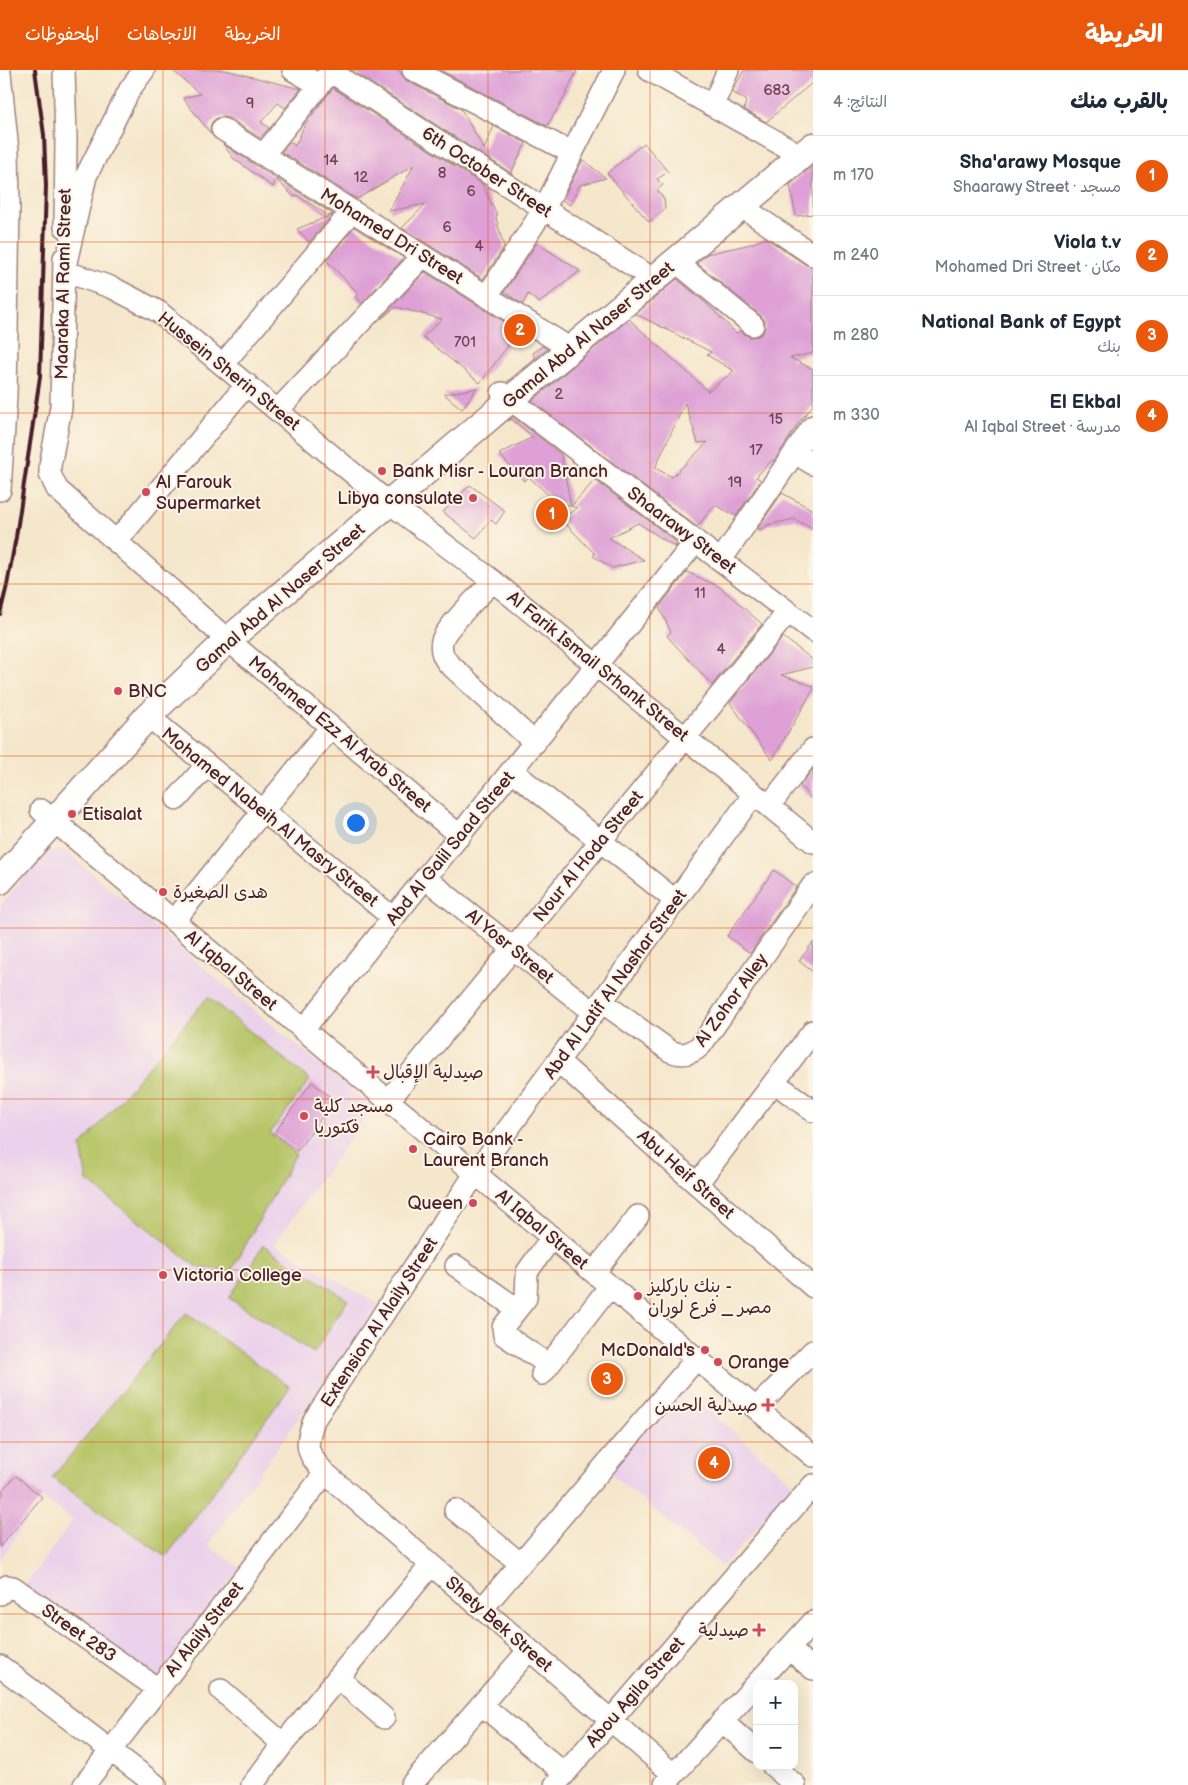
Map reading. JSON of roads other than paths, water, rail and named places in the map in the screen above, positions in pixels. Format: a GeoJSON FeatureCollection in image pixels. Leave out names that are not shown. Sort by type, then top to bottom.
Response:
{"type":"FeatureCollection","features":[{"type":"Feature","properties":{"kind":"main road","name":"Gamal Abd Al Naser Street"},"geometry":{"type":"LineString","coordinates":[[0,881],[47,815],[142,706],[507,396],[741,206],[802,150],[813,128]]}},
{"type":"Feature","properties":{"kind":"main road","name":"Gamal Abd Al Naser Street"},"geometry":{"type":"LineString","coordinates":[[507,396],[561,343],[644,273],[802,150]]}},
{"type":"Feature","properties":{"kind":"main road","name":"Gamal Abd Al Naser Street"},"geometry":{"type":"LineString","coordinates":[[0,856],[47,815],[225,637]]}},
{"type":"Feature","properties":{"kind":"street","name":"Maaraka Al Raml Street"},"geometry":{"type":"LineString","coordinates":[[62,494],[52,482],[50,474],[61,407],[66,140],[64,70]]}},
{"type":"Feature","properties":{"kind":"street"},"geometry":{"type":"LineString","coordinates":[[64,271],[86,176],[130,90],[144,70]]}},
{"type":"Feature","properties":{"kind":"street","name":"6th October Street"},"geometry":{"type":"LineString","coordinates":[[294,70],[327,76],[544,209],[644,273]]}},
{"type":"Feature","properties":{"kind":"street"},"geometry":{"type":"LineString","coordinates":[[413,70],[572,153]]}},
{"type":"Feature","properties":{"kind":"street"},"geometry":{"type":"LineString","coordinates":[[487,296],[544,209],[614,70]]}},
{"type":"Feature","properties":{"kind":"street"},"geometry":{"type":"LineString","coordinates":[[649,70],[802,150]]}},
{"type":"Feature","properties":{"kind":"street"},"geometry":{"type":"LineString","coordinates":[[713,105],[728,70]]}},
{"type":"Feature","properties":{"kind":"street"},"geometry":{"type":"LineString","coordinates":[[0,73],[2,111],[8,151],[10,202],[4,246],[1,478]]}},
{"type":"Feature","properties":{"kind":"street"},"geometry":{"type":"LineString","coordinates":[[263,155],[327,76]]}},
{"type":"Feature","properties":{"kind":"street","name":"Mohamed Dri Street"},"geometry":{"type":"LineString","coordinates":[[222,130],[561,343]]}},
{"type":"Feature","properties":{"kind":"street"},"geometry":{"type":"LineString","coordinates":[[741,206],[813,255]]}},
{"type":"Feature","properties":{"kind":"street"},"geometry":{"type":"LineString","coordinates":[[223,364],[352,211]]}},
{"type":"Feature","properties":{"kind":"street"},"geometry":{"type":"LineString","coordinates":[[278,410],[423,256]]}},
{"type":"Feature","properties":{"kind":"street"},"geometry":{"type":"LineString","coordinates":[[675,261],[753,325]]}},
{"type":"Feature","properties":{"kind":"street","name":"Hussein Sherin Street"},"geometry":{"type":"LineString","coordinates":[[64,271],[113,288],[159,312],[384,499]]}},
{"type":"Feature","properties":{"kind":"street"},"geometry":{"type":"LineString","coordinates":[[116,542],[247,384]]}},
{"type":"Feature","properties":{"kind":"street","name":"Shaarawy Street"},"geometry":{"type":"LineString","coordinates":[[507,396],[813,631]]}},
{"type":"Feature","properties":{"kind":"street"},"geometry":{"type":"LineString","coordinates":[[721,560],[813,426]]}},
{"type":"Feature","properties":{"kind":"street"},"geometry":{"type":"LineString","coordinates":[[795,453],[813,464]]}},
{"type":"Feature","properties":{"kind":"street","name":"Mohamed Ezz Al Arab Street"},"geometry":{"type":"LineString","coordinates":[[62,494],[330,728],[460,836]]}},
{"type":"Feature","properties":{"kind":"street","name":"Al Farik Ismail Srhank Street"},"geometry":{"type":"LineString","coordinates":[[384,499],[493,581],[813,842]]}},
{"type":"Feature","properties":{"kind":"street","name":"Abd Al Galil Saad Street"},"geometry":{"type":"LineString","coordinates":[[303,1030],[696,541]]}},
{"type":"Feature","properties":{"kind":"street"},"geometry":{"type":"LineString","coordinates":[[493,581],[445,634],[441,649],[448,664],[534,743]]}},
{"type":"Feature","properties":{"kind":"street","name":"Nour Al Hoda Street"},"geometry":{"type":"LineString","coordinates":[[388,1101],[788,612]]}},
{"type":"Feature","properties":{"kind":"street","name":"Mohamed Nabeih Al Masry Street"},"geometry":{"type":"LineString","coordinates":[[148,716],[393,918]]}},
{"type":"Feature","properties":{"kind":"street"},"geometry":{"type":"LineString","coordinates":[[174,921],[330,728]]}},
{"type":"Feature","properties":{"kind":"street","name":"Abd Al Latif Al Nashar Street"},"geometry":{"type":"LineString","coordinates":[[475,1174],[676,901],[761,800],[813,749]]}},
{"type":"Feature","properties":{"kind":"street"},"geometry":{"type":"LineString","coordinates":[[177,799],[207,765]]}},
{"type":"Feature","properties":{"kind":"street"},"geometry":{"type":"LineString","coordinates":[[512,771],[676,901]]}},
{"type":"Feature","properties":{"kind":"street","name":"Al Iqbal Street"},"geometry":{"type":"LineString","coordinates":[[47,815],[813,1456]]}},
{"type":"Feature","properties":{"kind":"street","name":"Al Yosr Street"},"geometry":{"type":"LineString","coordinates":[[425,878],[513,948],[598,1007]]}},
{"type":"Feature","properties":{"kind":"street","name":"Al Zohor Alley"},"geometry":{"type":"LineString","coordinates":[[598,1007],[670,1051],[683,1054],[696,1050],[813,885]]}},
{"type":"Feature","properties":{"kind":"street"},"geometry":{"type":"LineString","coordinates":[[697,1184],[813,1031]]}},
{"type":"Feature","properties":{"kind":"street","name":"Abu Heif Street"},"geometry":{"type":"LineString","coordinates":[[558,1062],[813,1288]]}},
{"type":"Feature","properties":{"kind":"street"},"geometry":{"type":"LineString","coordinates":[[774,1082],[813,1111]]}},
{"type":"Feature","properties":{"kind":"street","name":"Extension Al Alaily Street"},"geometry":{"type":"LineString","coordinates":[[324,1473],[314,1462],[310,1453],[308,1439],[314,1420],[475,1174]]}},
{"type":"Feature","properties":{"kind":"street"},"geometry":{"type":"LineString","coordinates":[[594,1272],[638,1216]]}},
{"type":"Feature","properties":{"kind":"street"},"geometry":{"type":"LineString","coordinates":[[552,1237],[527,1272],[525,1282],[527,1292],[523,1303],[503,1327],[504,1335],[545,1370],[610,1286]]}},
{"type":"Feature","properties":{"kind":"street"},"geometry":{"type":"LineString","coordinates":[[456,1266],[517,1309]]}},
{"type":"Feature","properties":{"kind":"street"},"geometry":{"type":"LineString","coordinates":[[756,1408],[813,1351]]}},
{"type":"Feature","properties":{"kind":"street"},"geometry":{"type":"LineString","coordinates":[[482,1609],[697,1358]]}},
{"type":"Feature","properties":{"kind":"street","name":"Shety Bek Street"},"geometry":{"type":"LineString","coordinates":[[324,1473],[611,1720],[669,1780]]}},
{"type":"Feature","properties":{"kind":"street","name":"Al Alaily Street"},"geometry":{"type":"LineString","coordinates":[[84,1785],[324,1473]]}},
{"type":"Feature","properties":{"kind":"street","name":"Abou Agila Street"},"geometry":{"type":"LineString","coordinates":[[560,1779],[813,1485]]}},
{"type":"Feature","properties":{"kind":"street"},"geometry":{"type":"LineString","coordinates":[[455,1510],[521,1564]]}},
{"type":"Feature","properties":{"kind":"street"},"geometry":{"type":"LineString","coordinates":[[252,1785],[283,1744],[431,1565]]}},
{"type":"Feature","properties":{"kind":"street","name":"Street 283"},"geometry":{"type":"LineString","coordinates":[[0,1594],[7,1586],[13,1587],[158,1689]]}},
{"type":"Feature","properties":{"kind":"street"},"geometry":{"type":"LineString","coordinates":[[669,1780],[813,1622]]}},
{"type":"Feature","properties":{"kind":"street"},"geometry":{"type":"LineString","coordinates":[[789,1649],[813,1669]]}},
{"type":"Feature","properties":{"kind":"street"},"geometry":{"type":"LineString","coordinates":[[411,1785],[530,1650]]}},
{"type":"Feature","properties":{"kind":"street"},"geometry":{"type":"LineString","coordinates":[[0,1666],[156,1785]]}},
{"type":"Feature","properties":{"kind":"street"},"geometry":{"type":"LineString","coordinates":[[338,1678],[384,1718]]}},
{"type":"Feature","properties":{"kind":"street"},"geometry":{"type":"LineString","coordinates":[[221,1690],[283,1744]]}},
{"type":"Feature","properties":{"kind":"street"},"geometry":{"type":"LineString","coordinates":[[482,1705],[560,1779]]}},
{"type":"Feature","properties":{"kind":"street"},"geometry":{"type":"LineString","coordinates":[[722,1721],[753,1748]]}},
{"type":"Feature","properties":{"kind":"street"},"geometry":{"type":"LineString","coordinates":[[778,1770],[795,1785]]}},
{"type":"Feature","properties":{"kind":"railway"},"geometry":{"type":"LineString","coordinates":[[0,614],[16,537],[40,377],[46,186],[44,135],[35,70]]}},
{"type":"Feature","properties":{"kind":"place","name":"Viola t.v"},"geometry":{"type":"Point","coordinates":[520,330]}},
{"type":"Feature","properties":{"kind":"place","name":"Bank Misr - Louran Branch"},"geometry":{"type":"Point","coordinates":[382,471]}},
{"type":"Feature","properties":{"kind":"place","name":"Al Farouk Supermarket"},"geometry":{"type":"Point","coordinates":[146,492]}},
{"type":"Feature","properties":{"kind":"place","name":"Libya consulate"},"geometry":{"type":"Point","coordinates":[473,498]}},
{"type":"Feature","properties":{"kind":"place","name":"Sha'arawy Mosque"},"geometry":{"type":"Point","coordinates":[552,514]}},
{"type":"Feature","properties":{"kind":"place","name":"BNC"},"geometry":{"type":"Point","coordinates":[118,691]}},
{"type":"Feature","properties":{"kind":"place","name":"Etisalat"},"geometry":{"type":"Point","coordinates":[72,814]}},
{"type":"Feature","properties":{"kind":"place","name":"هدى الصغيرة"},"geometry":{"type":"Point","coordinates":[163,892]}},
{"type":"Feature","properties":{"kind":"place","name":"صيدلية الإقبال"},"geometry":{"type":"Point","coordinates":[373,1072]}},
{"type":"Feature","properties":{"kind":"place","name":"مسجد كلية فكتوريا"},"geometry":{"type":"Point","coordinates":[304,1116]}},
{"type":"Feature","properties":{"kind":"place","name":"Cairo Bank - Laurent Branch"},"geometry":{"type":"Point","coordinates":[413,1149]}},
{"type":"Feature","properties":{"kind":"place","name":"Queen"},"geometry":{"type":"Point","coordinates":[473,1203]}},
{"type":"Feature","properties":{"kind":"place","name":"Victoria College"},"geometry":{"type":"Point","coordinates":[163,1275]}},
{"type":"Feature","properties":{"kind":"place","name":"بنك باركليز - مصر _ فرع لوران"},"geometry":{"type":"Point","coordinates":[638,1296]}},
{"type":"Feature","properties":{"kind":"place","name":"McDonald's"},"geometry":{"type":"Point","coordinates":[705,1350]}},
{"type":"Feature","properties":{"kind":"place","name":"Orange"},"geometry":{"type":"Point","coordinates":[718,1362]}},
{"type":"Feature","properties":{"kind":"place","name":"National Bank of Egypt"},"geometry":{"type":"Point","coordinates":[607,1379]}},
{"type":"Feature","properties":{"kind":"place","name":"صيدلية الحسن"},"geometry":{"type":"Point","coordinates":[768,1405]}},
{"type":"Feature","properties":{"kind":"place","name":"El Ekbal"},"geometry":{"type":"Point","coordinates":[714,1463]}},
{"type":"Feature","properties":{"kind":"place","name":"صيدلية"},"geometry":{"type":"Point","coordinates":[759,1630]}}]}
